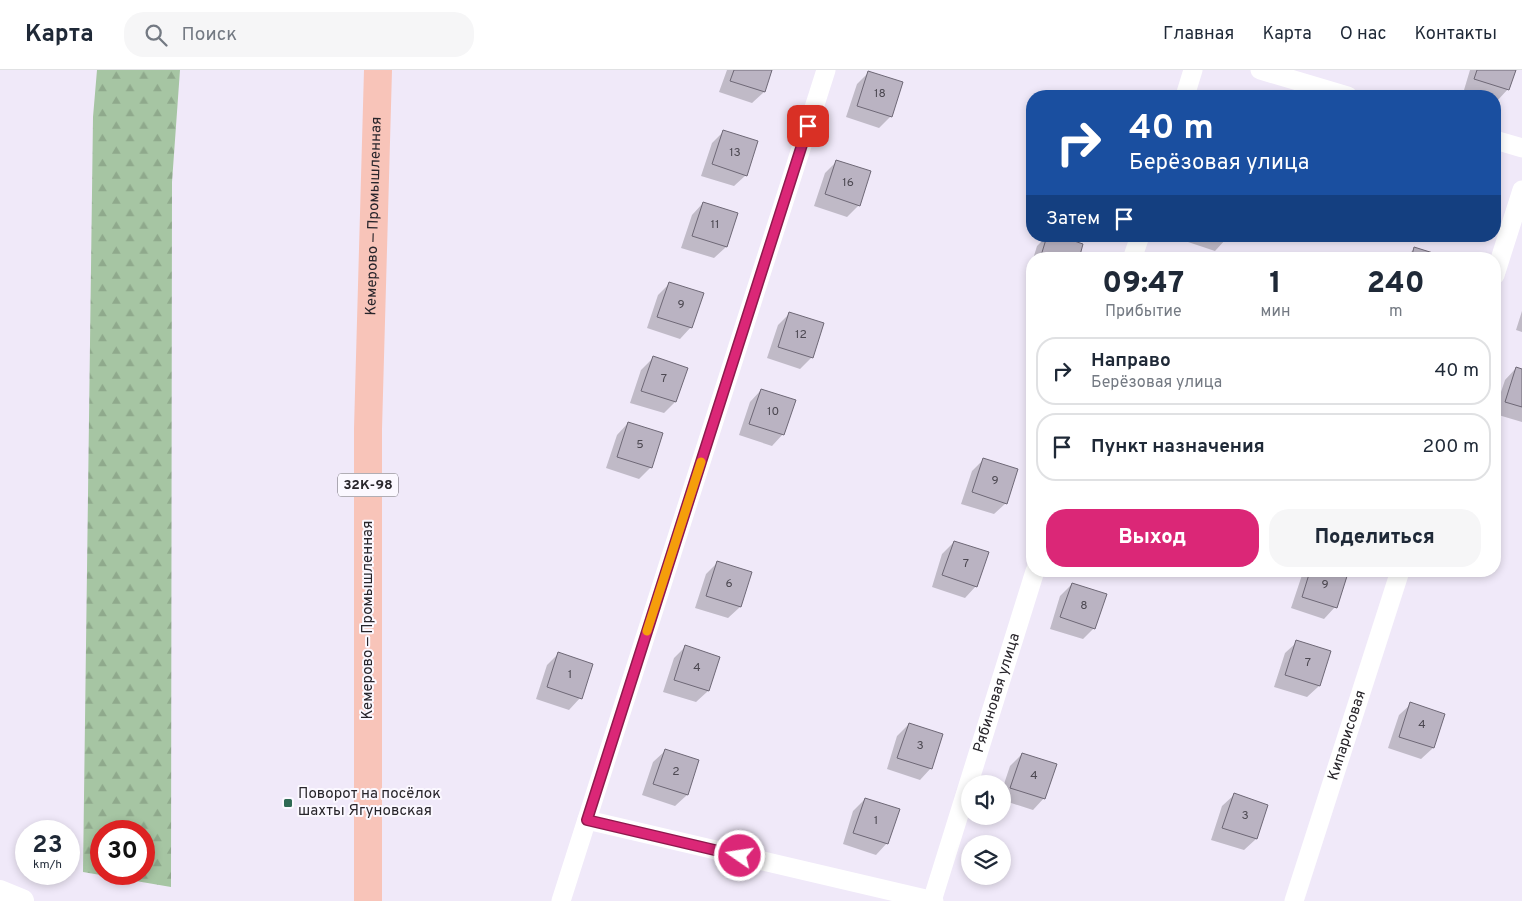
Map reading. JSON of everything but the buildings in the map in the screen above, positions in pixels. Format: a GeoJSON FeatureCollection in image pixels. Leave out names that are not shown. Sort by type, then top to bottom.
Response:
{"type":"FeatureCollection","features":[{"type":"Feature","properties":{"kind":"main road","name":"Кемерово — Промышленная"},"geometry":{"type":"LineString","coordinates":[[368,901],[368,429],[378,70]]}},
{"type":"Feature","properties":{"kind":"street"},"geometry":{"type":"LineString","coordinates":[[561,901],[826,70]]}},
{"type":"Feature","properties":{"kind":"street"},"geometry":{"type":"LineString","coordinates":[[1187,90],[1194,70]]}},
{"type":"Feature","properties":{"kind":"street"},"geometry":{"type":"LineString","coordinates":[[1260,70],[1328,90]]}},
{"type":"Feature","properties":{"kind":"street"},"geometry":{"type":"LineString","coordinates":[[1501,142],[1522,148]]}},
{"type":"Feature","properties":{"kind":"street"},"geometry":{"type":"LineString","coordinates":[[1501,256],[1522,190]]}},
{"type":"Feature","properties":{"kind":"street","name":"Рябиновая улица"},"geometry":{"type":"LineString","coordinates":[[933,901],[1033,577]]}},
{"type":"Feature","properties":{"kind":"street","name":"Кипарисовая"},"geometry":{"type":"LineString","coordinates":[[1294,901],[1398,577]]}},
{"type":"Feature","properties":{"kind":"street"},"geometry":{"type":"LineString","coordinates":[[587,820],[933,901]]}},
{"type":"Feature","properties":{"kind":"street"},"geometry":{"type":"LineString","coordinates":[[0,892],[22,901]]}},
{"type":"Feature","properties":{"kind":"green space"},"geometry":{"type":"Polygon","coordinates":[[[97,70],[180,70],[172,182],[171,887],[155,884],[155,820],[90,820],[90,873],[83,872],[93,117],[97,70]]]}},
{"type":"Feature","properties":{"kind":"slow traffic"},"geometry":{"type":"LineString","coordinates":[[647,631],[701,462]]}},
{"type":"Feature","properties":{"kind":"place","name":"Поворот на посёлок шахты Ягуновская"},"geometry":{"type":"Point","coordinates":[288,803]}},
{"type":"Feature","properties":{"kind":"route"},"geometry":{"type":"LineString","coordinates":[[740,856],[587,820],[808,126]]}}]}
